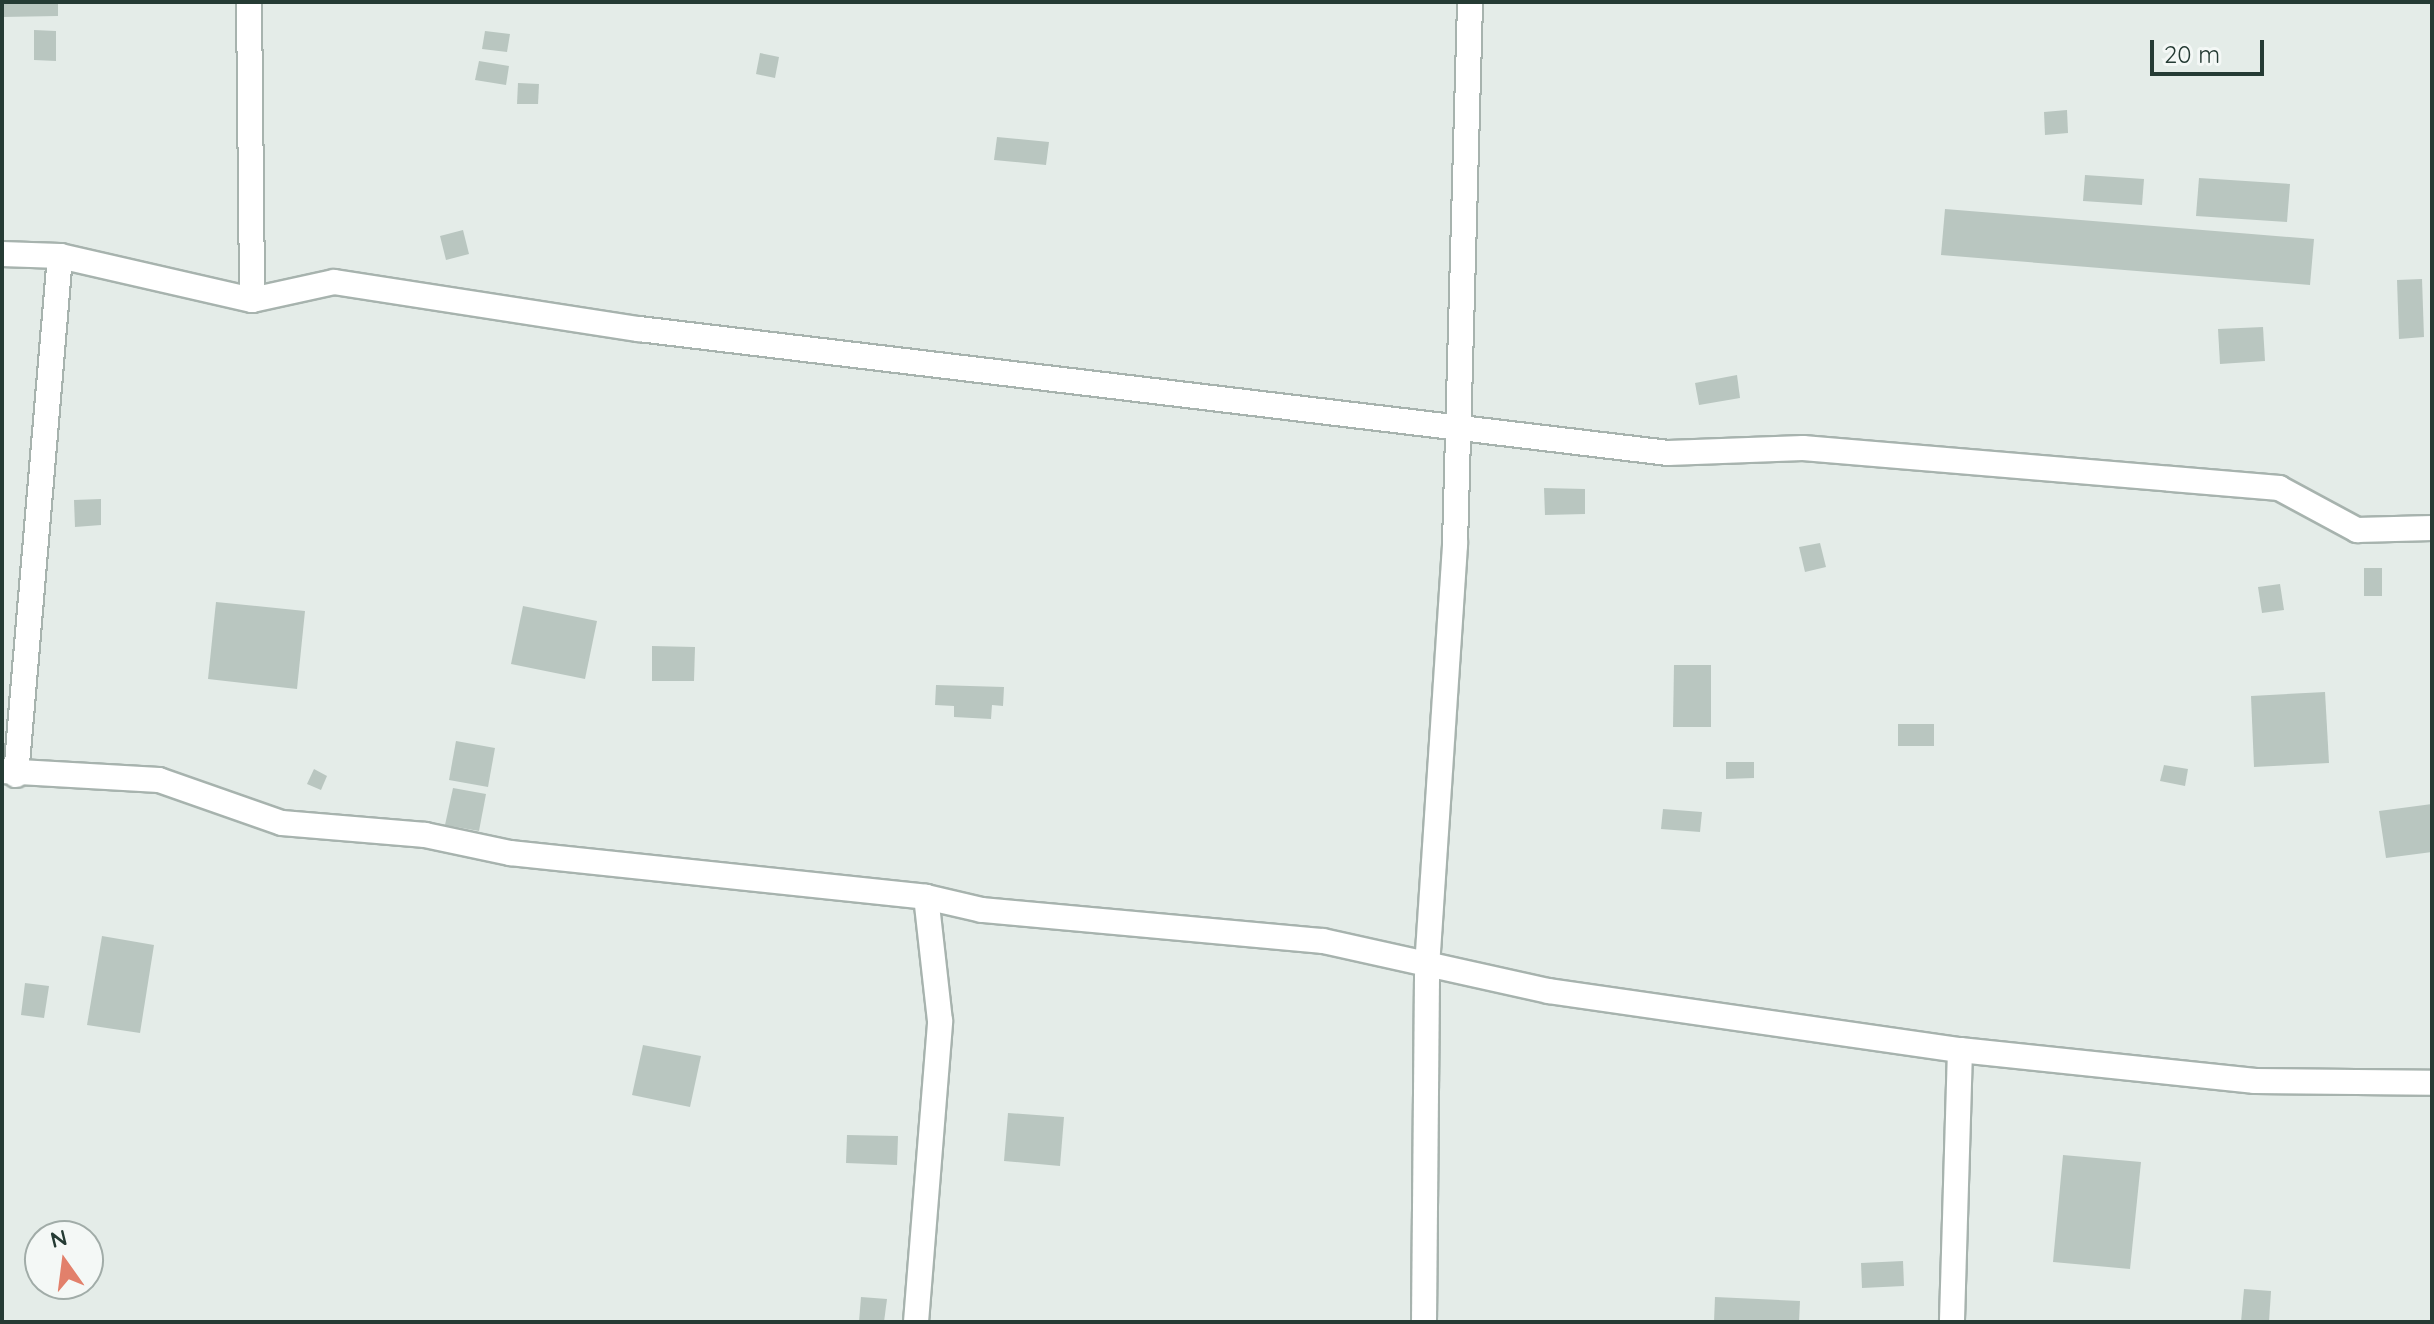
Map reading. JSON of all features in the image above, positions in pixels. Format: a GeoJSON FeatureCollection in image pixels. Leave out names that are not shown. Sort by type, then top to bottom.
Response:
{"type":"FeatureCollection","features":[{"type":"Feature","properties":{"kind":"street"},"geometry":{"type":"LineString","coordinates":[[249,2],[252,300]]}},
{"type":"Feature","properties":{"kind":"street"},"geometry":{"type":"LineString","coordinates":[[1424,1322],[1427,967],[1458,427],[1470,2]]}},
{"type":"Feature","properties":{"kind":"street"},"geometry":{"type":"LineString","coordinates":[[2,254],[60,256],[252,300],[334,282],[639,329],[1668,453],[1803,448],[2279,488],[2357,530],[2432,528]]}},
{"type":"Feature","properties":{"kind":"street"},"geometry":{"type":"LineString","coordinates":[[60,256],[9,773],[113,774],[159,780],[282,823],[926,897],[982,910],[1323,941],[1427,967],[1960,1050],[2255,1081],[2432,1083]]}},
{"type":"Feature","properties":{"kind":"street"},"geometry":{"type":"LineString","coordinates":[[916,1322],[940,1021],[926,897]]}},
{"type":"Feature","properties":{"kind":"street"},"geometry":{"type":"LineString","coordinates":[[1952,1322],[1960,1050]]}},
{"type":"Feature","properties":{"kind":"building"},"geometry":{"type":"Polygon","coordinates":[[[2,2],[58,2],[58,16],[2,17],[2,2]]]}},
{"type":"Feature","properties":{"kind":"building"},"geometry":{"type":"Polygon","coordinates":[[[34,30],[56,31],[56,61],[34,60],[34,30]]]}},
{"type":"Feature","properties":{"kind":"building"},"geometry":{"type":"Polygon","coordinates":[[[485,31],[510,34],[507,52],[482,49],[485,31]]]}},
{"type":"Feature","properties":{"kind":"building"},"geometry":{"type":"Polygon","coordinates":[[[760,53],[779,57],[775,78],[756,74],[760,53]]]}},
{"type":"Feature","properties":{"kind":"building"},"geometry":{"type":"Polygon","coordinates":[[[479,61],[509,66],[506,85],[475,80],[479,61]]]}},
{"type":"Feature","properties":{"kind":"building"},"geometry":{"type":"Polygon","coordinates":[[[518,83],[539,84],[538,104],[517,104],[518,83]]]}},
{"type":"Feature","properties":{"kind":"building"},"geometry":{"type":"Polygon","coordinates":[[[2067,110],[2068,133],[2045,135],[2044,112],[2067,110]]]}},
{"type":"Feature","properties":{"kind":"building"},"geometry":{"type":"Polygon","coordinates":[[[997,137],[1049,142],[1046,165],[994,160],[997,137]]]}},
{"type":"Feature","properties":{"kind":"building"},"geometry":{"type":"Polygon","coordinates":[[[2085,175],[2144,179],[2142,205],[2083,201],[2085,175]]]}},
{"type":"Feature","properties":{"kind":"building"},"geometry":{"type":"Polygon","coordinates":[[[2199,178],[2290,184],[2287,222],[2196,216],[2199,178]]]}},
{"type":"Feature","properties":{"kind":"building"},"geometry":{"type":"Polygon","coordinates":[[[1945,209],[2314,239],[2310,285],[1941,255],[1945,209]]]}},
{"type":"Feature","properties":{"kind":"building"},"geometry":{"type":"Polygon","coordinates":[[[463,230],[469,254],[446,260],[440,236],[463,230]]]}},
{"type":"Feature","properties":{"kind":"building"},"geometry":{"type":"Polygon","coordinates":[[[2422,279],[2424,337],[2399,339],[2397,280],[2422,279]]]}},
{"type":"Feature","properties":{"kind":"building"},"geometry":{"type":"Polygon","coordinates":[[[2263,327],[2265,361],[2220,364],[2218,329],[2263,327]]]}},
{"type":"Feature","properties":{"kind":"building"},"geometry":{"type":"Polygon","coordinates":[[[1737,375],[1740,398],[1699,405],[1695,383],[1737,375]]]}},
{"type":"Feature","properties":{"kind":"building"},"geometry":{"type":"Polygon","coordinates":[[[1544,488],[1585,489],[1585,514],[1545,515],[1544,488]]]}},
{"type":"Feature","properties":{"kind":"building"},"geometry":{"type":"Polygon","coordinates":[[[101,499],[101,525],[75,527],[74,500],[101,499]]]}},
{"type":"Feature","properties":{"kind":"building"},"geometry":{"type":"Polygon","coordinates":[[[1820,543],[1826,567],[1805,572],[1799,547],[1820,543]]]}},
{"type":"Feature","properties":{"kind":"building"},"geometry":{"type":"Polygon","coordinates":[[[2364,568],[2382,568],[2382,596],[2364,596],[2364,568]]]}},
{"type":"Feature","properties":{"kind":"building"},"geometry":{"type":"Polygon","coordinates":[[[2280,584],[2284,610],[2262,613],[2258,587],[2280,584]]]}},
{"type":"Feature","properties":{"kind":"building"},"geometry":{"type":"Polygon","coordinates":[[[216,602],[305,611],[297,689],[208,679],[216,602]]]}},
{"type":"Feature","properties":{"kind":"building"},"geometry":{"type":"Polygon","coordinates":[[[523,606],[597,621],[585,679],[511,664],[523,606]]]}},
{"type":"Feature","properties":{"kind":"building"},"geometry":{"type":"Polygon","coordinates":[[[652,646],[695,647],[694,681],[652,681],[652,646]]]}},
{"type":"Feature","properties":{"kind":"building"},"geometry":{"type":"Polygon","coordinates":[[[1674,665],[1711,665],[1711,727],[1673,727],[1674,665]]]}},
{"type":"Feature","properties":{"kind":"building"},"geometry":{"type":"Polygon","coordinates":[[[936,685],[1004,687],[1003,706],[992,705],[991,719],[954,717],[954,706],[935,705],[936,685]]]}},
{"type":"Feature","properties":{"kind":"building"},"geometry":{"type":"Polygon","coordinates":[[[2325,692],[2329,763],[2254,767],[2251,696],[2325,692]]]}},
{"type":"Feature","properties":{"kind":"building"},"geometry":{"type":"Polygon","coordinates":[[[1898,724],[1934,724],[1934,746],[1898,746],[1898,724]]]}},
{"type":"Feature","properties":{"kind":"building"},"geometry":{"type":"Polygon","coordinates":[[[456,741],[495,748],[488,787],[449,780],[456,741]]]}},
{"type":"Feature","properties":{"kind":"building"},"geometry":{"type":"Polygon","coordinates":[[[1726,762],[1754,762],[1754,778],[1726,779],[1726,762]]]}},
{"type":"Feature","properties":{"kind":"building"},"geometry":{"type":"Polygon","coordinates":[[[2164,765],[2188,769],[2185,786],[2160,781],[2164,765]]]}},
{"type":"Feature","properties":{"kind":"building"},"geometry":{"type":"Polygon","coordinates":[[[314,769],[327,776],[321,790],[307,784],[314,769]]]}},
{"type":"Feature","properties":{"kind":"building"},"geometry":{"type":"Polygon","coordinates":[[[453,788],[486,794],[479,831],[445,825],[453,788]]]}},
{"type":"Feature","properties":{"kind":"building"},"geometry":{"type":"Polygon","coordinates":[[[2432,804],[2432,852],[2386,858],[2379,811],[2432,804]]]}},
{"type":"Feature","properties":{"kind":"building"},"geometry":{"type":"Polygon","coordinates":[[[1663,809],[1702,812],[1700,832],[1661,829],[1663,809]]]}},
{"type":"Feature","properties":{"kind":"building"},"geometry":{"type":"Polygon","coordinates":[[[102,936],[154,945],[140,1033],[87,1025],[102,936]]]}},
{"type":"Feature","properties":{"kind":"building"},"geometry":{"type":"Polygon","coordinates":[[[25,983],[49,986],[44,1018],[21,1015],[25,983]]]}},
{"type":"Feature","properties":{"kind":"building"},"geometry":{"type":"Polygon","coordinates":[[[643,1045],[701,1056],[690,1107],[632,1095],[643,1045]]]}},
{"type":"Feature","properties":{"kind":"building"},"geometry":{"type":"Polygon","coordinates":[[[1008,1113],[1064,1117],[1060,1166],[1004,1161],[1008,1113]]]}},
{"type":"Feature","properties":{"kind":"building"},"geometry":{"type":"Polygon","coordinates":[[[847,1135],[898,1136],[897,1165],[846,1163],[847,1135]]]}},
{"type":"Feature","properties":{"kind":"building"},"geometry":{"type":"Polygon","coordinates":[[[2063,1155],[2141,1162],[2130,1269],[2053,1262],[2063,1155]]]}},
{"type":"Feature","properties":{"kind":"building"},"geometry":{"type":"Polygon","coordinates":[[[1903,1261],[1904,1286],[1862,1288],[1861,1263],[1903,1261]]]}},
{"type":"Feature","properties":{"kind":"building"},"geometry":{"type":"Polygon","coordinates":[[[2244,1289],[2271,1291],[2269,1322],[2241,1322],[2244,1289]]]}},
{"type":"Feature","properties":{"kind":"building"},"geometry":{"type":"Polygon","coordinates":[[[861,1297],[887,1299],[884,1322],[859,1322],[861,1297]]]}},
{"type":"Feature","properties":{"kind":"building"},"geometry":{"type":"Polygon","coordinates":[[[1715,1297],[1800,1301],[1799,1322],[1714,1322],[1715,1297]]]}}]}
